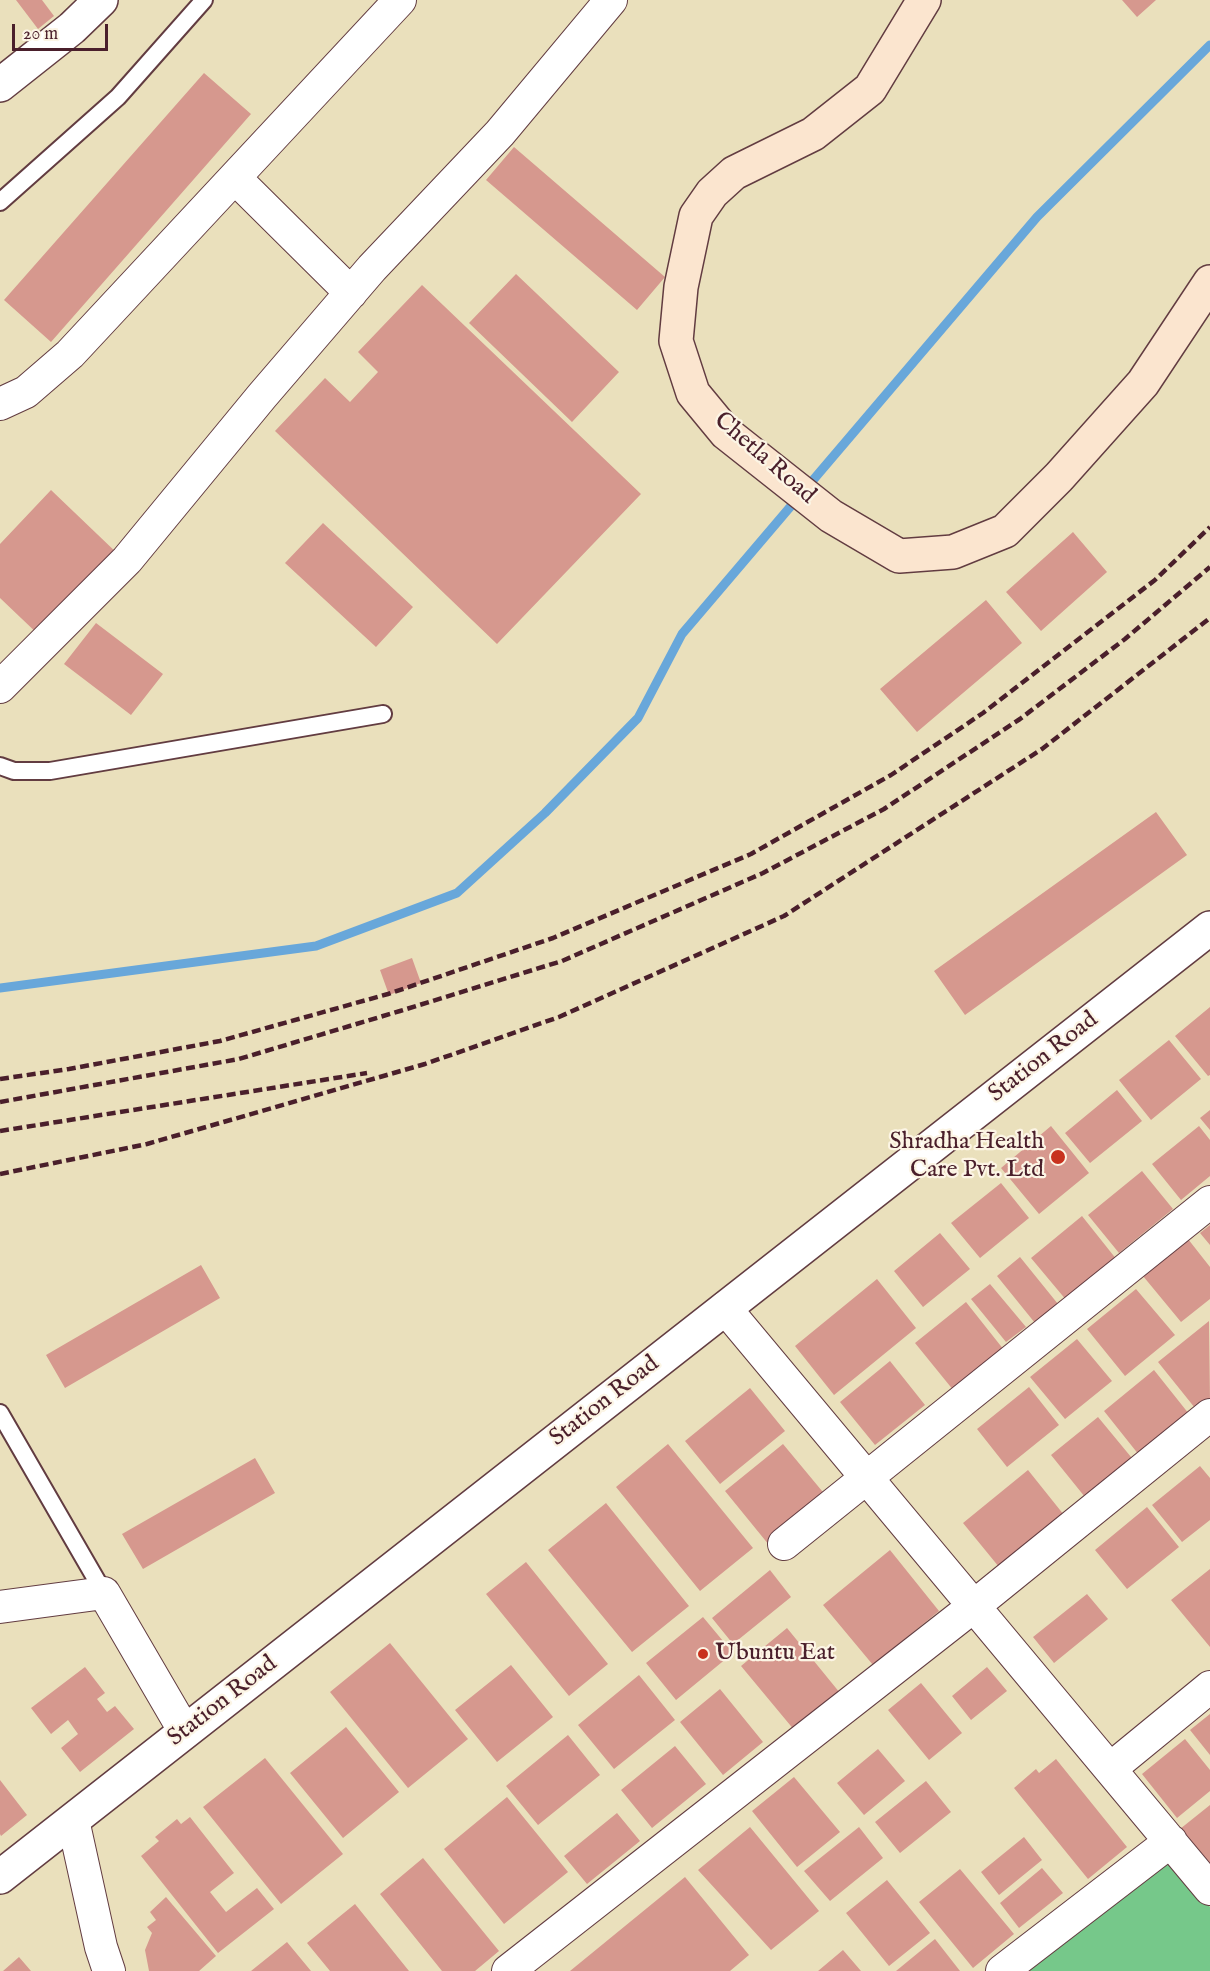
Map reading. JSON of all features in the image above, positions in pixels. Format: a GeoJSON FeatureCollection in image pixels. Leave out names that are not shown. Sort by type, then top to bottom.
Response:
{"type":"FeatureCollection","features":[{"type":"Feature","properties":{"kind":"main road","name":"Chetla Road"},"geometry":{"type":"LineString","coordinates":[[924,0],[870,88],[813,134],[734,173],[712,193],[696,216],[681,287],[676,341],[693,393],[726,433],[831,516],[899,556],[952,552],[1005,531],[1059,477],[1143,383],[1210,282]]}},
{"type":"Feature","properties":{"kind":"street"},"geometry":{"type":"LineString","coordinates":[[0,85],[72,28],[101,0]]}},
{"type":"Feature","properties":{"kind":"street"},"geometry":{"type":"LineString","coordinates":[[0,404],[26,392],[70,354],[400,0]]}},
{"type":"Feature","properties":{"kind":"street"},"geometry":{"type":"LineString","coordinates":[[0,687],[127,560],[262,396],[351,293],[500,133],[610,0]]}},
{"type":"Feature","properties":{"kind":"street"},"geometry":{"type":"LineString","coordinates":[[235,178],[351,293]]}},
{"type":"Feature","properties":{"kind":"street","name":"Station Road"},"geometry":{"type":"LineString","coordinates":[[0,1877],[1210,928]]}},
{"type":"Feature","properties":{"kind":"street"},"geometry":{"type":"LineString","coordinates":[[784,1544],[868,1479],[1210,1202]]}},
{"type":"Feature","properties":{"kind":"street"},"geometry":{"type":"LineString","coordinates":[[725,1308],[1210,1888]]}},
{"type":"Feature","properties":{"kind":"street"},"geometry":{"type":"LineString","coordinates":[[508,1971],[974,1606],[1210,1415]]}},
{"type":"Feature","properties":{"kind":"street"},"geometry":{"type":"LineString","coordinates":[[0,1606],[104,1593],[185,1732]]}},
{"type":"Feature","properties":{"kind":"street"},"geometry":{"type":"LineString","coordinates":[[1110,1769],[1210,1688]]}},
{"type":"Feature","properties":{"kind":"street"},"geometry":{"type":"LineString","coordinates":[[73,1820],[101,1947],[109,1971]]}},
{"type":"Feature","properties":{"kind":"street"},"geometry":{"type":"LineString","coordinates":[[1002,1971],[1171,1841]]}},
{"type":"Feature","properties":{"kind":"lane"},"geometry":{"type":"LineString","coordinates":[[0,202],[118,97],[204,0]]}},
{"type":"Feature","properties":{"kind":"lane"},"geometry":{"type":"LineString","coordinates":[[0,766],[14,771],[50,771],[383,714]]}},
{"type":"Feature","properties":{"kind":"lane"},"geometry":{"type":"LineString","coordinates":[[0,1413],[104,1593]]}},
{"type":"Feature","properties":{"kind":"green space"},"geometry":{"type":"Polygon","coordinates":[[[1169,1858],[1210,1907],[1210,1971],[1025,1971],[1169,1858]]]}},
{"type":"Feature","properties":{"kind":"building"},"geometry":{"type":"Polygon","coordinates":[[[16,0],[42,0],[54,16],[38,29],[16,0]]]}},
{"type":"Feature","properties":{"kind":"building"},"geometry":{"type":"Polygon","coordinates":[[[1122,0],[1156,0],[1137,17],[1122,0]]]}},
{"type":"Feature","properties":{"kind":"building"},"geometry":{"type":"Polygon","coordinates":[[[204,73],[251,114],[51,342],[4,300],[204,73]]]}},
{"type":"Feature","properties":{"kind":"building"},"geometry":{"type":"Polygon","coordinates":[[[514,147],[665,277],[637,310],[486,180],[514,147]]]}},
{"type":"Feature","properties":{"kind":"building"},"geometry":{"type":"Polygon","coordinates":[[[516,274],[619,372],[572,422],[469,323],[516,274]]]}},
{"type":"Feature","properties":{"kind":"building"},"geometry":{"type":"Polygon","coordinates":[[[422,285],[641,494],[497,644],[275,431],[325,378],[350,402],[378,372],[358,352],[422,285]]]}},
{"type":"Feature","properties":{"kind":"building"},"geometry":{"type":"Polygon","coordinates":[[[51,490],[120,556],[42,638],[0,598],[0,544],[51,490]]]}},
{"type":"Feature","properties":{"kind":"building"},"geometry":{"type":"Polygon","coordinates":[[[323,523],[413,607],[376,647],[285,563],[323,523]]]}},
{"type":"Feature","properties":{"kind":"building"},"geometry":{"type":"Polygon","coordinates":[[[1073,532],[1107,572],[1041,631],[1006,592],[1073,532]]]}},
{"type":"Feature","properties":{"kind":"building"},"geometry":{"type":"Polygon","coordinates":[[[986,600],[1022,643],[917,732],[880,689],[986,600]]]}},
{"type":"Feature","properties":{"kind":"building"},"geometry":{"type":"Polygon","coordinates":[[[96,623],[163,674],[131,715],[64,664],[96,623]]]}},
{"type":"Feature","properties":{"kind":"building"},"geometry":{"type":"Polygon","coordinates":[[[1156,812],[1187,855],[965,1015],[934,971],[1156,812]]]}},
{"type":"Feature","properties":{"kind":"building"},"geometry":{"type":"Polygon","coordinates":[[[412,958],[421,983],[389,995],[380,970],[412,958]]]}},
{"type":"Feature","properties":{"kind":"building"},"geometry":{"type":"Polygon","coordinates":[[[1210,1007],[1210,1075],[1208,1076],[1175,1036],[1210,1007]]]}},
{"type":"Feature","properties":{"kind":"building"},"geometry":{"type":"Polygon","coordinates":[[[1169,1040],[1201,1079],[1151,1120],[1119,1080],[1169,1040]]]}},
{"type":"Feature","properties":{"kind":"building"},"geometry":{"type":"Polygon","coordinates":[[[1117,1090],[1142,1121],[1090,1163],[1065,1133],[1117,1090]]]}},
{"type":"Feature","properties":{"kind":"building"},"geometry":{"type":"Polygon","coordinates":[[[1210,1110],[1210,1130],[1200,1118],[1210,1110]]]}},
{"type":"Feature","properties":{"kind":"building"},"geometry":{"type":"Polygon","coordinates":[[[1051,1126],[1089,1173],[1039,1214],[1001,1168],[1051,1126]]]}},
{"type":"Feature","properties":{"kind":"building"},"geometry":{"type":"Polygon","coordinates":[[[1199,1126],[1210,1140],[1210,1176],[1181,1200],[1152,1164],[1199,1126]]]}},
{"type":"Feature","properties":{"kind":"building"},"geometry":{"type":"Polygon","coordinates":[[[1142,1171],[1173,1209],[1119,1253],[1088,1215],[1142,1171]]]}},
{"type":"Feature","properties":{"kind":"building"},"geometry":{"type":"Polygon","coordinates":[[[1001,1183],[1029,1218],[980,1258],[951,1223],[1001,1183]]]}},
{"type":"Feature","properties":{"kind":"building"},"geometry":{"type":"Polygon","coordinates":[[[1082,1216],[1117,1260],[1067,1301],[1031,1258],[1082,1216]]]}},
{"type":"Feature","properties":{"kind":"building"},"geometry":{"type":"Polygon","coordinates":[[[1210,1225],[1210,1245],[1200,1233],[1210,1225]]]}},
{"type":"Feature","properties":{"kind":"building"},"geometry":{"type":"Polygon","coordinates":[[[940,1233],[970,1269],[923,1307],[894,1271],[940,1233]]]}},
{"type":"Feature","properties":{"kind":"building"},"geometry":{"type":"Polygon","coordinates":[[[1188,1239],[1210,1267],[1210,1299],[1181,1322],[1143,1276],[1188,1239]]]}},
{"type":"Feature","properties":{"kind":"building"},"geometry":{"type":"Polygon","coordinates":[[[1020,1257],[1058,1304],[1035,1323],[997,1276],[1020,1257]]]}},
{"type":"Feature","properties":{"kind":"building"},"geometry":{"type":"Polygon","coordinates":[[[201,1265],[220,1298],[65,1388],[46,1355],[201,1265]]]}},
{"type":"Feature","properties":{"kind":"building"},"geometry":{"type":"Polygon","coordinates":[[[877,1279],[916,1328],[834,1395],[795,1346],[877,1279]]]}},
{"type":"Feature","properties":{"kind":"building"},"geometry":{"type":"Polygon","coordinates":[[[990,1284],[1026,1327],[1006,1342],[971,1299],[990,1284]]]}},
{"type":"Feature","properties":{"kind":"building"},"geometry":{"type":"Polygon","coordinates":[[[1136,1289],[1175,1335],[1125,1376],[1087,1329],[1136,1289]]]}},
{"type":"Feature","properties":{"kind":"building"},"geometry":{"type":"Polygon","coordinates":[[[966,1302],[1004,1350],[954,1391],[915,1343],[966,1302]]]}},
{"type":"Feature","properties":{"kind":"building"},"geometry":{"type":"Polygon","coordinates":[[[1209,1321],[1210,1403],[1199,1413],[1158,1362],[1209,1321]]]}},
{"type":"Feature","properties":{"kind":"building"},"geometry":{"type":"Polygon","coordinates":[[[1077,1339],[1112,1381],[1065,1419],[1030,1377],[1077,1339]]]}},
{"type":"Feature","properties":{"kind":"building"},"geometry":{"type":"Polygon","coordinates":[[[890,1361],[925,1405],[875,1445],[840,1402],[890,1361]]]}},
{"type":"Feature","properties":{"kind":"building"},"geometry":{"type":"Polygon","coordinates":[[[1154,1370],[1193,1419],[1143,1460],[1104,1411],[1154,1370]]]}},
{"type":"Feature","properties":{"kind":"building"},"geometry":{"type":"Polygon","coordinates":[[[1029,1387],[1059,1425],[1007,1467],[977,1429],[1029,1387]]]}},
{"type":"Feature","properties":{"kind":"building"},"geometry":{"type":"Polygon","coordinates":[[[750,1388],[785,1431],[720,1484],[685,1441],[750,1388]]]}},
{"type":"Feature","properties":{"kind":"building"},"geometry":{"type":"Polygon","coordinates":[[[1098,1417],[1136,1463],[1089,1502],[1051,1455],[1098,1417]]]}},
{"type":"Feature","properties":{"kind":"building"},"geometry":{"type":"Polygon","coordinates":[[[668,1444],[753,1548],[700,1591],[616,1487],[668,1444]]]}},
{"type":"Feature","properties":{"kind":"building"},"geometry":{"type":"Polygon","coordinates":[[[783,1444],[827,1497],[769,1545],[725,1491],[783,1444]]]}},
{"type":"Feature","properties":{"kind":"building"},"geometry":{"type":"Polygon","coordinates":[[[255,1458],[275,1493],[143,1569],[122,1534],[255,1458]]]}},
{"type":"Feature","properties":{"kind":"building"},"geometry":{"type":"Polygon","coordinates":[[[1200,1466],[1210,1478],[1210,1520],[1182,1542],[1152,1505],[1200,1466]]]}},
{"type":"Feature","properties":{"kind":"building"},"geometry":{"type":"Polygon","coordinates":[[[1028,1470],[1064,1515],[999,1567],[963,1523],[1028,1470]]]}},
{"type":"Feature","properties":{"kind":"building"},"geometry":{"type":"Polygon","coordinates":[[[606,1503],[689,1606],[632,1652],[548,1550],[606,1503]]]}},
{"type":"Feature","properties":{"kind":"building"},"geometry":{"type":"Polygon","coordinates":[[[1147,1507],[1179,1547],[1127,1589],[1095,1550],[1147,1507]]]}},
{"type":"Feature","properties":{"kind":"building"},"geometry":{"type":"Polygon","coordinates":[[[890,1550],[939,1611],[873,1665],[823,1605],[890,1550]]]}},
{"type":"Feature","properties":{"kind":"building"},"geometry":{"type":"Polygon","coordinates":[[[526,1562],[608,1664],[569,1696],[486,1594],[526,1562]]]}},
{"type":"Feature","properties":{"kind":"building"},"geometry":{"type":"Polygon","coordinates":[[[1210,1569],[1210,1647],[1171,1600],[1210,1569]]]}},
{"type":"Feature","properties":{"kind":"building"},"geometry":{"type":"Polygon","coordinates":[[[770,1570],[791,1597],[733,1644],[712,1618],[770,1570]]]}},
{"type":"Feature","properties":{"kind":"building"},"geometry":{"type":"Polygon","coordinates":[[[1087,1594],[1108,1619],[1054,1663],[1033,1637],[1087,1594]]]}},
{"type":"Feature","properties":{"kind":"building"},"geometry":{"type":"Polygon","coordinates":[[[703,1617],[733,1653],[676,1700],[646,1663],[703,1617]]]}},
{"type":"Feature","properties":{"kind":"building"},"geometry":{"type":"Polygon","coordinates":[[[787,1628],[840,1693],[795,1731],[741,1666],[787,1628]]]}},
{"type":"Feature","properties":{"kind":"building"},"geometry":{"type":"Polygon","coordinates":[[[390,1643],[468,1739],[408,1788],[330,1692],[390,1643]]]}},
{"type":"Feature","properties":{"kind":"building"},"geometry":{"type":"Polygon","coordinates":[[[511,1665],[553,1717],[497,1762],[455,1710],[511,1665]]]}},
{"type":"Feature","properties":{"kind":"building"},"geometry":{"type":"Polygon","coordinates":[[[85,1667],[105,1693],[97,1699],[107,1712],[115,1706],[134,1729],[80,1772],[61,1748],[78,1734],[68,1720],[51,1734],[31,1708],[85,1667]]]}},
{"type":"Feature","properties":{"kind":"building"},"geometry":{"type":"Polygon","coordinates":[[[987,1667],[1007,1691],[971,1720],[952,1696],[987,1667]]]}},
{"type":"Feature","properties":{"kind":"building"},"geometry":{"type":"Polygon","coordinates":[[[639,1675],[675,1720],[614,1769],[578,1725],[639,1675]]]}},
{"type":"Feature","properties":{"kind":"building"},"geometry":{"type":"Polygon","coordinates":[[[921,1683],[962,1733],[929,1760],[888,1710],[921,1683]]]}},
{"type":"Feature","properties":{"kind":"building"},"geometry":{"type":"Polygon","coordinates":[[[720,1689],[763,1742],[723,1775],[680,1722],[720,1689]]]}},
{"type":"Feature","properties":{"kind":"building"},"geometry":{"type":"Polygon","coordinates":[[[1210,1714],[1210,1755],[1190,1730],[1210,1714]]]}},
{"type":"Feature","properties":{"kind":"building"},"geometry":{"type":"Polygon","coordinates":[[[346,1727],[399,1792],[343,1838],[290,1773],[346,1727]]]}},
{"type":"Feature","properties":{"kind":"building"},"geometry":{"type":"Polygon","coordinates":[[[568,1735],[600,1775],[538,1825],[506,1786],[568,1735]]]}},
{"type":"Feature","properties":{"kind":"building"},"geometry":{"type":"Polygon","coordinates":[[[1185,1739],[1210,1770],[1210,1791],[1177,1818],[1142,1774],[1185,1739]]]}},
{"type":"Feature","properties":{"kind":"building"},"geometry":{"type":"Polygon","coordinates":[[[675,1746],[706,1784],[652,1828],[621,1790],[675,1746]]]}},
{"type":"Feature","properties":{"kind":"building"},"geometry":{"type":"Polygon","coordinates":[[[878,1749],[905,1781],[864,1815],[837,1783],[878,1749]]]}},
{"type":"Feature","properties":{"kind":"building"},"geometry":{"type":"Polygon","coordinates":[[[265,1758],[343,1854],[281,1904],[203,1807],[265,1758]]]}},
{"type":"Feature","properties":{"kind":"building"},"geometry":{"type":"Polygon","coordinates":[[[1056,1759],[1127,1847],[1088,1879],[1014,1788],[1036,1769],[1039,1773],[1056,1759]]]}},
{"type":"Feature","properties":{"kind":"building"},"geometry":{"type":"Polygon","coordinates":[[[794,1777],[840,1832],[797,1867],[752,1811],[794,1777]]]}},
{"type":"Feature","properties":{"kind":"building"},"geometry":{"type":"Polygon","coordinates":[[[0,1780],[27,1815],[1,1836],[0,1834],[0,1780]]]}},
{"type":"Feature","properties":{"kind":"building"},"geometry":{"type":"Polygon","coordinates":[[[926,1781],[951,1812],[900,1853],[875,1822],[926,1781]]]}},
{"type":"Feature","properties":{"kind":"building"},"geometry":{"type":"Polygon","coordinates":[[[507,1797],[568,1872],[504,1924],[444,1849],[507,1797]]]}},
{"type":"Feature","properties":{"kind":"building"},"geometry":{"type":"Polygon","coordinates":[[[1210,1805],[1210,1865],[1180,1829],[1210,1805]]]}},
{"type":"Feature","properties":{"kind":"building"},"geometry":{"type":"Polygon","coordinates":[[[617,1813],[640,1841],[587,1884],[564,1856],[617,1813]]]}},
{"type":"Feature","properties":{"kind":"building"},"geometry":{"type":"Polygon","coordinates":[[[190,1817],[234,1873],[210,1892],[226,1912],[257,1888],[274,1909],[218,1953],[141,1856],[159,1841],[155,1837],[177,1819],[181,1824],[190,1817]]]}},
{"type":"Feature","properties":{"kind":"building"},"geometry":{"type":"Polygon","coordinates":[[[750,1827],[819,1911],[771,1950],[698,1870],[750,1827]]]}},
{"type":"Feature","properties":{"kind":"building"},"geometry":{"type":"Polygon","coordinates":[[[859,1827],[883,1858],[830,1901],[804,1871],[859,1827]]]}},
{"type":"Feature","properties":{"kind":"building"},"geometry":{"type":"Polygon","coordinates":[[[1024,1837],[1042,1860],[999,1895],[981,1872],[1024,1837]]]}},
{"type":"Feature","properties":{"kind":"building"},"geometry":{"type":"Polygon","coordinates":[[[423,1858],[499,1951],[475,1971],[442,1971],[380,1894],[423,1858]]]}},
{"type":"Feature","properties":{"kind":"building"},"geometry":{"type":"Polygon","coordinates":[[[1042,1868],[1063,1893],[1019,1928],[1000,1903],[1042,1868]]]}},
{"type":"Feature","properties":{"kind":"building"},"geometry":{"type":"Polygon","coordinates":[[[960,1869],[1014,1934],[973,1968],[919,1902],[960,1869]]]}},
{"type":"Feature","properties":{"kind":"building"},"geometry":{"type":"Polygon","coordinates":[[[685,1877],[749,1955],[730,1971],[570,1971],[685,1877]]]}},
{"type":"Feature","properties":{"kind":"building"},"geometry":{"type":"Polygon","coordinates":[[[887,1880],[930,1933],[889,1966],[846,1913],[887,1880]]]}},
{"type":"Feature","properties":{"kind":"building"},"geometry":{"type":"Polygon","coordinates":[[[166,1897],[216,1956],[199,1971],[149,1971],[145,1950],[152,1933],[147,1927],[156,1920],[150,1912],[166,1897]]]}},
{"type":"Feature","properties":{"kind":"building"},"geometry":{"type":"Polygon","coordinates":[[[355,1904],[409,1971],[330,1971],[307,1943],[355,1904]]]}},
{"type":"Feature","properties":{"kind":"building"},"geometry":{"type":"Polygon","coordinates":[[[935,1939],[960,1971],[896,1971],[935,1939]]]}},
{"type":"Feature","properties":{"kind":"building"},"geometry":{"type":"Polygon","coordinates":[[[287,1942],[311,1971],[251,1971],[287,1942]]]}},
{"type":"Feature","properties":{"kind":"building"},"geometry":{"type":"Polygon","coordinates":[[[843,1950],[861,1971],[818,1971],[843,1950]]]}},
{"type":"Feature","properties":{"kind":"building"},"geometry":{"type":"Polygon","coordinates":[[[19,1957],[31,1971],[3,1971],[19,1957]]]}},
{"type":"Feature","properties":{"kind":"waterway"},"geometry":{"type":"LineString","coordinates":[[0,988],[316,946],[457,893],[545,813],[638,718],[682,634],[1037,217],[1210,45]]}},
{"type":"Feature","properties":{"kind":"railway"},"geometry":{"type":"LineString","coordinates":[[0,1079],[69,1069],[220,1041],[388,994],[553,938],[751,854],[891,775],[983,713],[1155,580],[1210,527]]}},
{"type":"Feature","properties":{"kind":"railway"},"geometry":{"type":"LineString","coordinates":[[0,1102],[239,1059],[400,1011],[562,961],[763,873],[884,809],[1020,719],[1125,639],[1210,567]]}},
{"type":"Feature","properties":{"kind":"railway"},"geometry":{"type":"LineString","coordinates":[[0,1174],[147,1144],[425,1064],[559,1017],[784,916],[1042,749],[1210,618]]}},
{"type":"Feature","properties":{"kind":"railway"},"geometry":{"type":"LineString","coordinates":[[0,1131],[367,1073]]}},
{"type":"Feature","properties":{"kind":"place","name":"Shradha Health Care Pvt. Ltd"},"geometry":{"type":"Point","coordinates":[1058,1157]}},
{"type":"Feature","properties":{"kind":"place","name":"Ubuntu Eat"},"geometry":{"type":"Point","coordinates":[703,1654]}}]}
